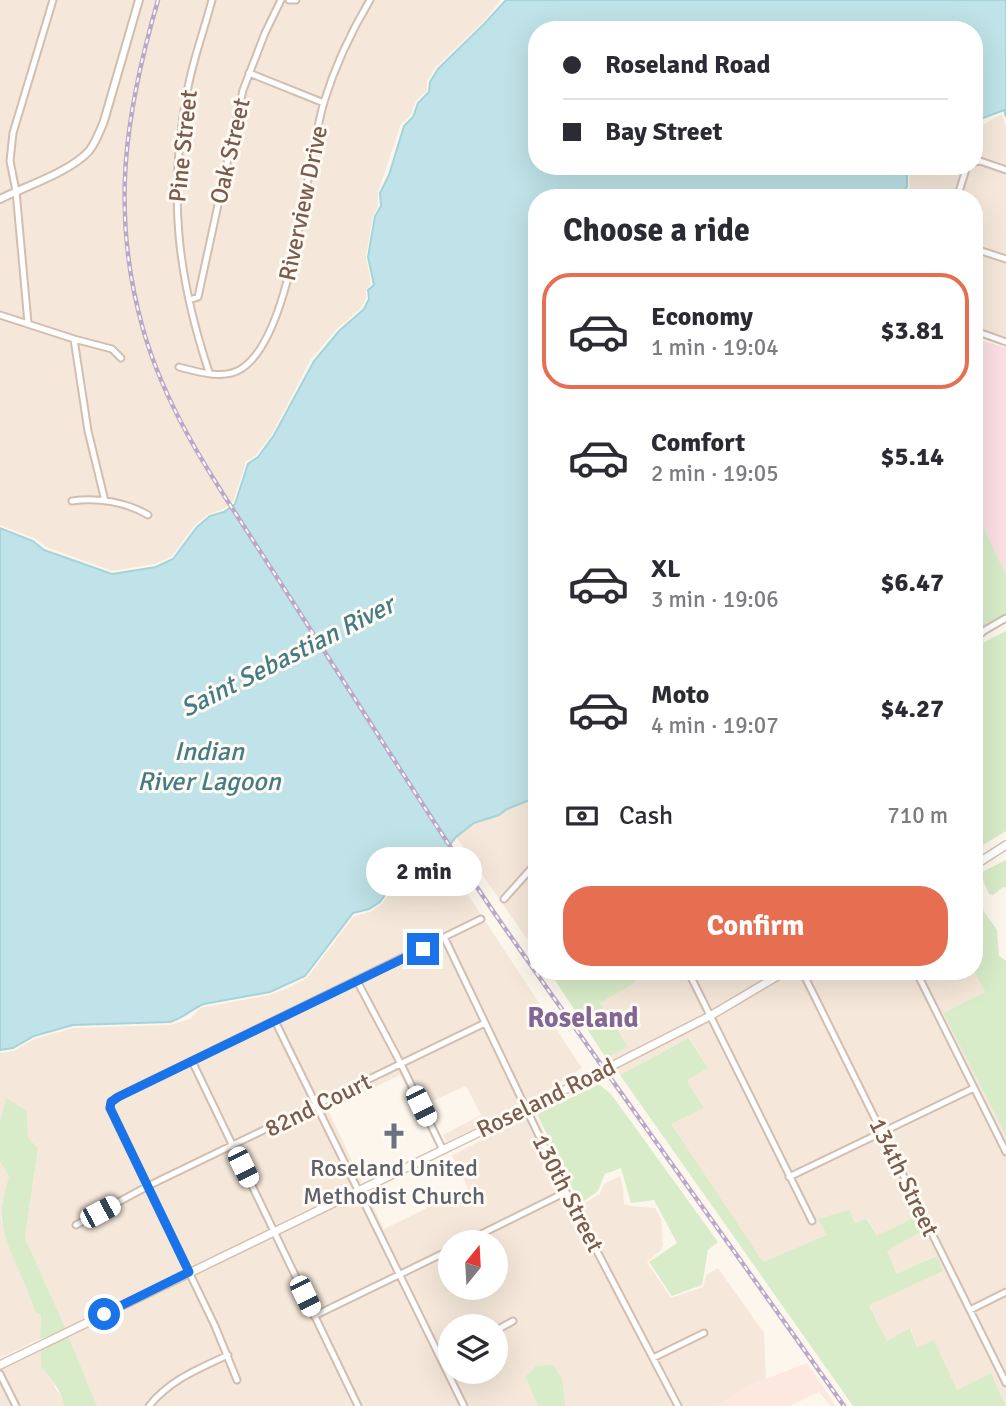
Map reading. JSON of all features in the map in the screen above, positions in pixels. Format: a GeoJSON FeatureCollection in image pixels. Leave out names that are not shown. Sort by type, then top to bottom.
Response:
{"type":"FeatureCollection","features":[{"type":"Feature","properties":{"kind":"main road"},"geometry":{"type":"LineString","coordinates":[[983,859],[1006,845]]}},
{"type":"Feature","properties":{"kind":"main road","name":"Roseland Road"},"geometry":{"type":"LineString","coordinates":[[0,1365],[527,1108],[710,1016],[771,980]]}},
{"type":"Feature","properties":{"kind":"street"},"geometry":{"type":"LineString","coordinates":[[29,323],[16,191],[10,162],[13,133],[53,0]]}},
{"type":"Feature","properties":{"kind":"street"},"geometry":{"type":"LineString","coordinates":[[0,199],[73,164],[88,152],[104,121],[139,0]]}},
{"type":"Feature","properties":{"kind":"street","name":"Pine Street"},"geometry":{"type":"LineString","coordinates":[[209,372],[196,334],[182,269],[176,224],[176,169],[187,91],[212,0]]}},
{"type":"Feature","properties":{"kind":"street","name":"Oak Street"},"geometry":{"type":"LineString","coordinates":[[189,300],[198,297],[249,73],[281,0]]}},
{"type":"Feature","properties":{"kind":"street"},"geometry":{"type":"LineString","coordinates":[[289,0],[296,0]]}},
{"type":"Feature","properties":{"kind":"street","name":"Riverview Drive"},"geometry":{"type":"LineString","coordinates":[[179,367],[226,375],[239,371],[263,348],[287,283],[324,103],[340,57],[370,0]]}},
{"type":"Feature","properties":{"kind":"street"},"geometry":{"type":"LineString","coordinates":[[249,73],[324,103]]}},
{"type":"Feature","properties":{"kind":"street"},"geometry":{"type":"LineString","coordinates":[[983,162],[1006,170]]}},
{"type":"Feature","properties":{"kind":"street"},"geometry":{"type":"LineString","coordinates":[[983,252],[1006,259]]}},
{"type":"Feature","properties":{"kind":"street"},"geometry":{"type":"LineString","coordinates":[[0,314],[112,349],[121,358]]}},
{"type":"Feature","properties":{"kind":"street"},"geometry":{"type":"LineString","coordinates":[[983,334],[1006,342]]}},
{"type":"Feature","properties":{"kind":"street"},"geometry":{"type":"LineString","coordinates":[[74,339],[88,430],[105,501]]}},
{"type":"Feature","properties":{"kind":"street"},"geometry":{"type":"LineString","coordinates":[[72,501],[90,498],[131,507],[148,515]]}},
{"type":"Feature","properties":{"kind":"street"},"geometry":{"type":"LineString","coordinates":[[983,632],[1006,618]]}},
{"type":"Feature","properties":{"kind":"street"},"geometry":{"type":"LineString","coordinates":[[504,899],[528,872]]}},
{"type":"Feature","properties":{"kind":"street"},"geometry":{"type":"LineString","coordinates":[[237,1380],[228,1355],[110,1108],[111,1102],[446,939],[481,919]]}},
{"type":"Feature","properties":{"kind":"street","name":"130th Street"},"geometry":{"type":"LineString","coordinates":[[446,939],[566,1192],[678,1406]]}},
{"type":"Feature","properties":{"kind":"street"},"geometry":{"type":"LineString","coordinates":[[692,980],[812,1221]]}},
{"type":"Feature","properties":{"kind":"street","name":"134th Street"},"geometry":{"type":"LineString","coordinates":[[806,980],[1006,1383]]}},
{"type":"Feature","properties":{"kind":"street"},"geometry":{"type":"LineString","coordinates":[[920,980],[1006,1152]]}},
{"type":"Feature","properties":{"kind":"street"},"geometry":{"type":"LineString","coordinates":[[356,981],[442,1148]]}},
{"type":"Feature","properties":{"kind":"street"},"geometry":{"type":"LineString","coordinates":[[275,1021],[438,1355]]}},
{"type":"Feature","properties":{"kind":"street","name":"82nd Court"},"geometry":{"type":"LineString","coordinates":[[76,1225],[148,1186],[485,1023]]}},
{"type":"Feature","properties":{"kind":"street"},"geometry":{"type":"LineString","coordinates":[[192,1061],[358,1406]]}},
{"type":"Feature","properties":{"kind":"street"},"geometry":{"type":"LineString","coordinates":[[789,1177],[974,1088]]}},
{"type":"Feature","properties":{"kind":"street"},"geometry":{"type":"LineString","coordinates":[[489,1230],[566,1192]]}},
{"type":"Feature","properties":{"kind":"street"},"geometry":{"type":"LineString","coordinates":[[314,1316],[438,1256]]}},
{"type":"Feature","properties":{"kind":"street"},"geometry":{"type":"LineString","coordinates":[[970,1310],[1006,1292]]}},
{"type":"Feature","properties":{"kind":"street"},"geometry":{"type":"LineString","coordinates":[[508,1324],[513,1321]]}},
{"type":"Feature","properties":{"kind":"street"},"geometry":{"type":"LineString","coordinates":[[653,1358],[704,1333]]}},
{"type":"Feature","properties":{"kind":"street"},"geometry":{"type":"LineString","coordinates":[[152,1404],[179,1378],[228,1355]]}},
{"type":"Feature","properties":{"kind":"street"},"geometry":{"type":"LineString","coordinates":[[0,1374],[16,1406]]}},
{"type":"Feature","properties":{"kind":"street"},"geometry":{"type":"LineString","coordinates":[[453,1384],[464,1406]]}},
{"type":"Feature","properties":{"kind":"shaded area"},"geometry":{"type":"Polygon","coordinates":[[[0,0],[136,0],[94,138],[72,161],[0,195],[0,0]]]}},
{"type":"Feature","properties":{"kind":"shaded area"},"geometry":{"type":"Polygon","coordinates":[[[142,0],[501,0],[483,22],[436,67],[427,81],[427,91],[416,101],[410,116],[401,124],[378,192],[378,206],[373,216],[366,256],[371,284],[366,289],[362,307],[337,329],[311,359],[272,434],[256,455],[246,462],[233,502],[209,514],[195,525],[172,556],[155,564],[112,571],[46,547],[34,538],[0,525],[0,203],[74,167],[92,153],[107,122],[142,0]]]}},
{"type":"Feature","properties":{"kind":"shaded area"},"geometry":{"type":"Polygon","coordinates":[[[1002,114],[1006,126],[1006,345],[983,338],[983,189],[909,189],[909,175],[983,175],[983,125],[1002,114]]]}},
{"type":"Feature","properties":{"kind":"shaded area"},"geometry":{"type":"Polygon","coordinates":[[[983,341],[1006,348],[1006,575],[983,526],[983,341]]]}},
{"type":"Feature","properties":{"kind":"shaded area"},"geometry":{"type":"Polygon","coordinates":[[[528,801],[527,939],[456,837],[474,823],[499,815],[528,801]]]}},
{"type":"Feature","properties":{"kind":"shaded area"},"geometry":{"type":"Polygon","coordinates":[[[443,857],[582,1068],[525,1105],[446,1142],[443,1135],[481,1115],[466,1086],[416,1108],[400,1075],[328,1110],[362,1182],[66,1329],[25,1238],[38,1150],[28,1137],[27,1111],[0,1123],[0,1053],[14,1051],[34,1039],[73,1028],[170,1025],[190,1019],[204,1007],[270,995],[288,988],[307,978],[354,916],[370,912],[382,904],[402,874],[443,857]]]}},
{"type":"Feature","properties":{"kind":"shaded area"},"geometry":{"type":"Polygon","coordinates":[[[635,980],[979,980],[985,992],[943,1013],[1006,1136],[1006,1406],[991,1374],[957,1390],[917,1348],[911,1329],[887,1341],[869,1304],[943,1271],[935,1256],[898,1275],[886,1251],[922,1231],[877,1236],[868,1219],[855,1223],[819,1218],[827,1235],[763,1263],[671,1124],[687,1081],[708,1068],[690,1038],[620,1075],[606,1058],[627,1047],[600,1003],[636,982],[635,980]]]}},
{"type":"Feature","properties":{"kind":"shaded area"},"geometry":{"type":"Polygon","coordinates":[[[535,1114],[579,1206],[600,1194],[604,1184],[620,1176],[624,1204],[655,1208],[661,1218],[663,1245],[647,1262],[671,1298],[703,1287],[706,1275],[718,1268],[764,1333],[766,1380],[748,1386],[717,1406],[565,1406],[525,1377],[538,1406],[97,1406],[68,1335],[366,1192],[384,1229],[468,1188],[452,1155],[535,1114]]]}},
{"type":"Feature","properties":{"kind":"shaded area"},"geometry":{"type":"Polygon","coordinates":[[[0,1162],[9,1176],[1,1218],[8,1244],[29,1289],[35,1312],[41,1315],[40,1339],[0,1358],[0,1162]]]}},
{"type":"Feature","properties":{"kind":"shaded area"},"geometry":{"type":"Polygon","coordinates":[[[40,1349],[41,1367],[52,1377],[55,1388],[64,1399],[64,1406],[0,1406],[0,1369],[40,1349]]]}},
{"type":"Feature","properties":{"kind":"shaded area"},"geometry":{"type":"Polygon","coordinates":[[[807,1363],[836,1406],[831,1406],[819,1392],[790,1406],[717,1406],[748,1386],[807,1363]]]}},
{"type":"Feature","properties":{"kind":"green space"},"geometry":{"type":"Polygon","coordinates":[[[983,526],[1006,575],[1006,614],[983,628],[983,526]]]}},
{"type":"Feature","properties":{"kind":"green space"},"geometry":{"type":"Polygon","coordinates":[[[1006,631],[1006,831],[983,845],[983,643],[1006,631]]]}},
{"type":"Feature","properties":{"kind":"green space"},"geometry":{"type":"Polygon","coordinates":[[[1006,860],[1006,888],[1003,887],[993,895],[989,894],[983,880],[983,872],[1006,860]]]}},
{"type":"Feature","properties":{"kind":"green space"},"geometry":{"type":"Polygon","coordinates":[[[983,910],[997,930],[999,956],[1006,961],[1006,1136],[943,1013],[985,992],[979,980],[983,980],[983,910]]]}},
{"type":"Feature","properties":{"kind":"green space"},"geometry":{"type":"Polygon","coordinates":[[[555,980],[635,980],[636,982],[600,1003],[628,1047],[606,1058],[555,980]]]}},
{"type":"Feature","properties":{"kind":"green space"},"geometry":{"type":"Polygon","coordinates":[[[689,1038],[708,1068],[687,1081],[704,1108],[671,1124],[763,1262],[827,1235],[818,1219],[849,1210],[855,1223],[867,1219],[877,1236],[916,1217],[922,1231],[887,1251],[897,1274],[936,1256],[943,1271],[869,1305],[887,1341],[910,1328],[917,1348],[934,1340],[957,1390],[991,1373],[1006,1406],[853,1406],[620,1075],[689,1038]]]}},
{"type":"Feature","properties":{"kind":"green space"},"geometry":{"type":"Polygon","coordinates":[[[599,1084],[611,1094],[718,1242],[708,1250],[702,1285],[672,1296],[649,1262],[677,1243],[654,1200],[631,1203],[621,1168],[605,1174],[598,1191],[580,1204],[537,1114],[599,1084]]]}},
{"type":"Feature","properties":{"kind":"green space"},"geometry":{"type":"Polygon","coordinates":[[[6,1098],[27,1111],[28,1137],[38,1149],[25,1238],[66,1329],[40,1339],[41,1315],[35,1312],[7,1242],[2,1219],[9,1176],[0,1162],[0,1123],[6,1098]]]}},
{"type":"Feature","properties":{"kind":"green space"},"geometry":{"type":"Polygon","coordinates":[[[68,1335],[97,1406],[64,1406],[56,1385],[41,1367],[40,1349],[68,1335]]]}},
{"type":"Feature","properties":{"kind":"green space"},"geometry":{"type":"Polygon","coordinates":[[[553,1365],[562,1378],[565,1406],[538,1406],[525,1377],[536,1366],[553,1365]]]}},
{"type":"Feature","properties":{"kind":"water","name":"Indian River Lagoon"},"geometry":{"type":"Polygon","coordinates":[[[506,0],[1006,0],[1006,117],[1004,110],[983,118],[983,21],[528,21],[528,175],[907,175],[906,189],[528,189],[528,801],[499,815],[474,823],[456,837],[444,853],[427,858],[401,872],[380,902],[369,909],[353,913],[305,976],[270,992],[204,1004],[170,1022],[73,1025],[34,1036],[13,1048],[0,1050],[0,528],[33,541],[44,550],[112,574],[156,567],[173,559],[197,527],[210,516],[224,512],[235,504],[248,464],[258,457],[274,435],[314,361],[339,331],[364,309],[369,299],[368,290],[374,285],[368,257],[375,216],[381,206],[380,193],[389,175],[404,126],[413,117],[418,103],[429,92],[430,82],[438,69],[506,0]]]}},
{"type":"Feature","properties":{"kind":"railway"},"geometry":{"type":"LineString","coordinates":[[158,0],[130,123],[125,204],[133,286],[143,329],[162,383],[187,434],[216,483],[414,791],[528,961]]}},
{"type":"Feature","properties":{"kind":"railway"},"geometry":{"type":"LineString","coordinates":[[542,980],[844,1406]]}},
{"type":"Feature","properties":{"kind":"place","name":"Roseland United Methodist Church"},"geometry":{"type":"Point","coordinates":[394,1136]}},
{"type":"Feature","properties":{"kind":"district","name":"Roseland"},"geometry":{"type":"Point","coordinates":[583,1017]}},
{"type":"Feature","properties":{"kind":"route"},"geometry":{"type":"LineString","coordinates":[[104,1314],[189,1272],[110,1108],[111,1102],[423,949]]}},
{"type":"Feature","properties":{"kind":"water label","name":"Saint Sebastian River"},"geometry":{"type":"Point","coordinates":[287,656]}}]}
